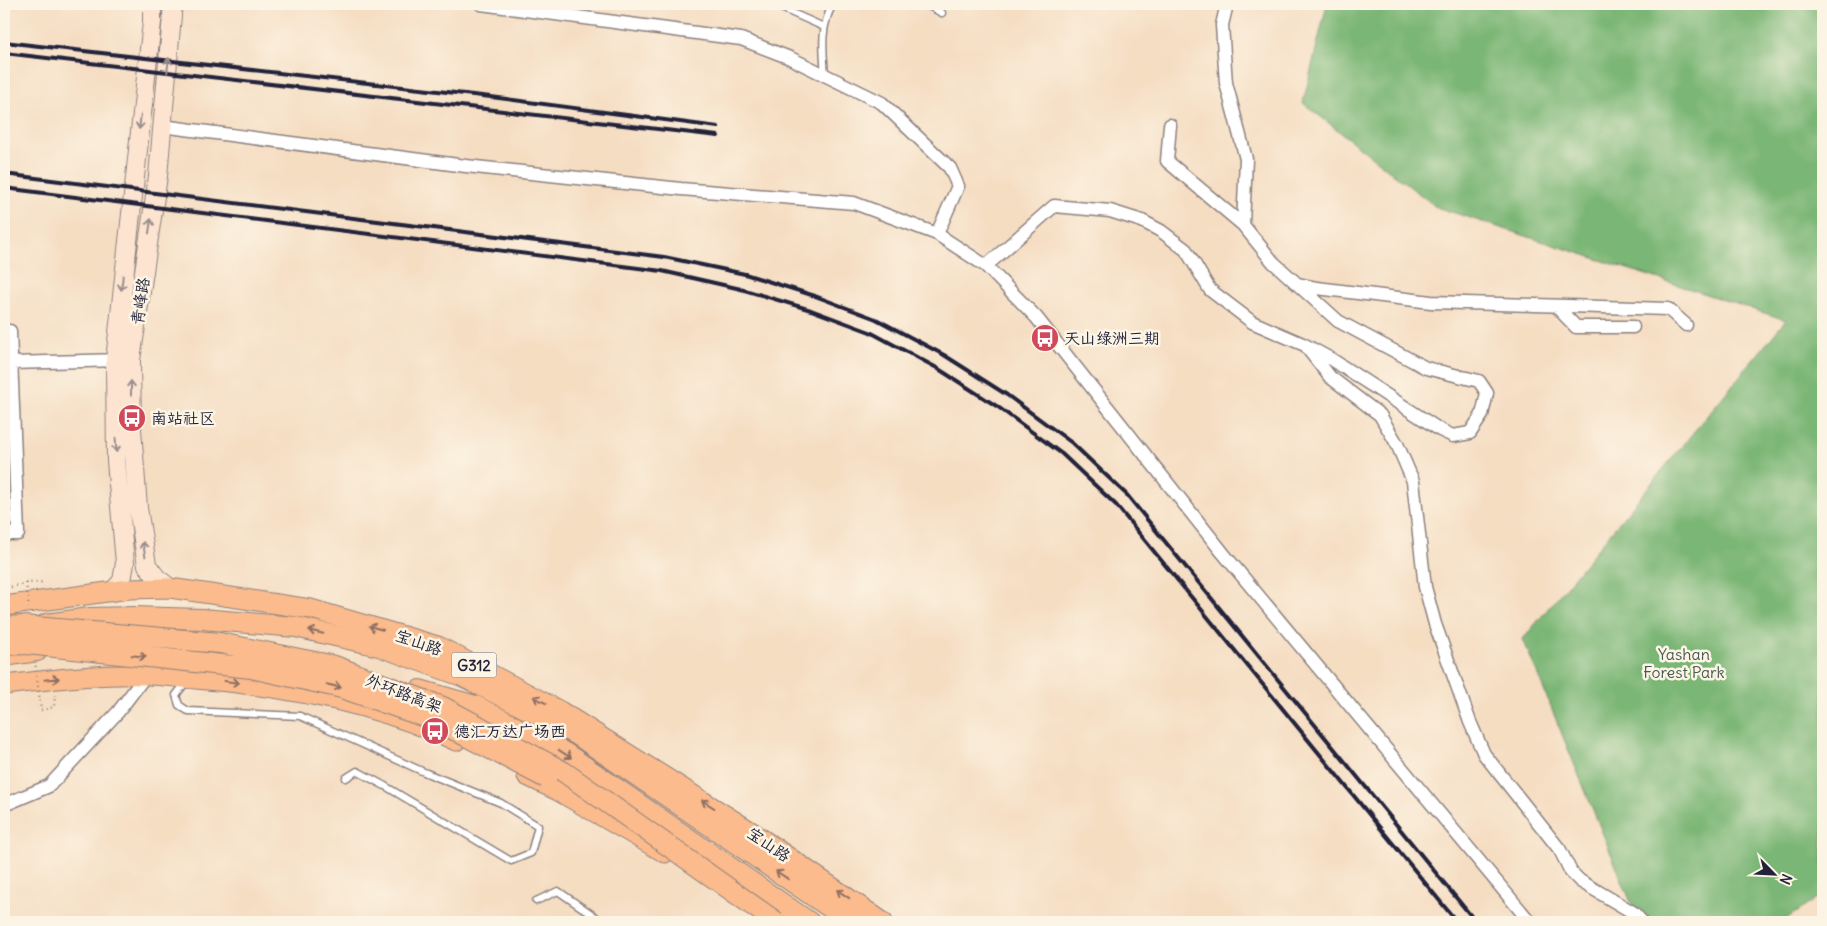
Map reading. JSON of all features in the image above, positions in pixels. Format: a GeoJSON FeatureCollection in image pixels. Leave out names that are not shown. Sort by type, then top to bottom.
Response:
{"type":"FeatureCollection","features":[{"type":"Feature","properties":{"kind":"highway"},"geometry":{"type":"LineString","coordinates":[[4,628],[89,618],[202,619],[296,627],[379,646],[462,676],[576,734],[851,922]]}},
{"type":"Feature","properties":{"kind":"highway","name":"外环路高架"},"geometry":{"type":"LineString","coordinates":[[4,628],[23,626],[220,643],[335,666],[443,706],[564,772],[777,922]]}},
{"type":"Feature","properties":{"kind":"highway"},"geometry":{"type":"LineString","coordinates":[[4,656],[96,642],[134,640],[211,647],[381,678],[476,706],[565,753],[809,922]]}},
{"type":"Feature","properties":{"kind":"highway","name":"外环路高架"},"geometry":{"type":"LineString","coordinates":[[4,644],[27,644],[251,668],[342,688],[437,721],[570,790],[755,922]]}},
{"type":"Feature","properties":{"kind":"main road","name":"青峰路"},"geometry":{"type":"LineString","coordinates":[[113,591],[122,581],[125,563],[116,461],[152,4]]}},
{"type":"Feature","properties":{"kind":"main road","name":"青峰路"},"geometry":{"type":"LineString","coordinates":[[170,588],[156,578],[147,565],[138,508],[132,429],[123,360],[158,176],[173,4]]}},
{"type":"Feature","properties":{"kind":"main road","name":"宝山路"},"geometry":{"type":"LineString","coordinates":[[4,606],[129,589],[170,588],[311,609],[438,646],[560,711],[752,832],[883,922]]}},
{"type":"Feature","properties":{"kind":"main road"},"geometry":{"type":"LineString","coordinates":[[4,685],[55,679],[146,675],[224,681],[302,692],[378,712],[435,731],[558,791],[711,880],[777,922]]}},
{"type":"Feature","properties":{"kind":"street"},"geometry":{"type":"LineString","coordinates":[[481,4],[741,39],[790,58],[882,103],[950,168],[958,186],[937,234]]}},
{"type":"Feature","properties":{"kind":"street"},"geometry":{"type":"LineString","coordinates":[[1227,4],[1222,25],[1226,83],[1246,159],[1243,225]]}},
{"type":"Feature","properties":{"kind":"street"},"geometry":{"type":"LineString","coordinates":[[986,266],[1054,206],[1110,211],[1142,221],[1161,231],[1186,250],[1210,290],[1252,322],[1305,345],[1331,359],[1440,430],[1453,436],[1470,433],[1482,415],[1487,393],[1479,381],[1426,368],[1338,321],[1274,262],[1243,225],[1167,161],[1170,125]]}},
{"type":"Feature","properties":{"kind":"street"},"geometry":{"type":"LineString","coordinates":[[162,126],[466,166],[681,189],[854,203],[937,234],[986,266],[1036,316],[1223,552],[1530,922]]}},
{"type":"Feature","properties":{"kind":"street"},"geometry":{"type":"LineString","coordinates":[[1297,283],[1317,288],[1431,302],[1668,310],[1686,325]]}},
{"type":"Feature","properties":{"kind":"street"},"geometry":{"type":"LineString","coordinates":[[1557,307],[1576,327],[1633,327]]}},
{"type":"Feature","properties":{"kind":"street"},"geometry":{"type":"LineString","coordinates":[[4,331],[10,331],[18,534],[4,534]]}},
{"type":"Feature","properties":{"kind":"street"},"geometry":{"type":"LineString","coordinates":[[1305,345],[1330,378],[1380,415],[1397,444],[1413,481],[1425,587],[1435,624],[1470,722],[1484,754],[1560,850],[1571,872],[1580,881],[1634,913],[1642,922]]}},
{"type":"Feature","properties":{"kind":"street"},"geometry":{"type":"LineString","coordinates":[[11,363],[123,360]]}},
{"type":"Feature","properties":{"kind":"street"},"geometry":{"type":"LineString","coordinates":[[4,805],[49,786],[118,712],[146,675]]}},
{"type":"Feature","properties":{"kind":"lane"},"geometry":{"type":"LineString","coordinates":[[772,4],[824,27]]}},
{"type":"Feature","properties":{"kind":"lane"},"geometry":{"type":"LineString","coordinates":[[825,75],[823,34],[829,11],[833,4]]}},
{"type":"Feature","properties":{"kind":"lane"},"geometry":{"type":"LineString","coordinates":[[925,4],[942,14]]}},
{"type":"Feature","properties":{"kind":"lane"},"geometry":{"type":"LineString","coordinates":[[196,679],[183,686],[176,695],[179,705],[188,711],[300,716],[424,772],[501,803],[538,826],[531,853],[511,860],[386,786],[357,771],[346,778]]}},
{"type":"Feature","properties":{"kind":"lane"},"geometry":{"type":"LineString","coordinates":[[536,902],[558,891],[603,922]]}},
{"type":"Feature","properties":{"kind":"path"},"geometry":{"type":"LineString","coordinates":[[4,589],[26,583],[51,582]]}},
{"type":"Feature","properties":{"kind":"path"},"geometry":{"type":"LineString","coordinates":[[41,710],[54,707]]}},
{"type":"Feature","properties":{"kind":"green space","name":"Yashan Forest Park"},"geometry":{"type":"Polygon","coordinates":[[[1327,4],[1823,4],[1823,895],[1781,922],[1639,922],[1523,639],[1786,320],[1436,207],[1303,103],[1327,4]]]}},
{"type":"Feature","properties":{"kind":"railway"},"geometry":{"type":"LineString","coordinates":[[4,42],[491,97],[718,127]]}},
{"type":"Feature","properties":{"kind":"railway"},"geometry":{"type":"LineString","coordinates":[[4,53],[718,136]]}},
{"type":"Feature","properties":{"kind":"railway"},"geometry":{"type":"LineString","coordinates":[[4,174],[664,257],[745,274],[815,296],[876,319],[944,355],[1007,395],[1072,443],[1127,495],[1476,922]]}},
{"type":"Feature","properties":{"kind":"railway"},"geometry":{"type":"LineString","coordinates":[[4,188],[662,271],[741,289],[811,310],[870,332],[937,368],[998,407],[1062,454],[1116,505],[1457,922]]}},
{"type":"Feature","properties":{"kind":"place","name":"天山绿洲三期"},"geometry":{"type":"Point","coordinates":[1045,338]}},
{"type":"Feature","properties":{"kind":"place","name":"南站社区"},"geometry":{"type":"Point","coordinates":[132,418]}},
{"type":"Feature","properties":{"kind":"place","name":"德汇万达广场西"},"geometry":{"type":"Point","coordinates":[435,731]}}]}
